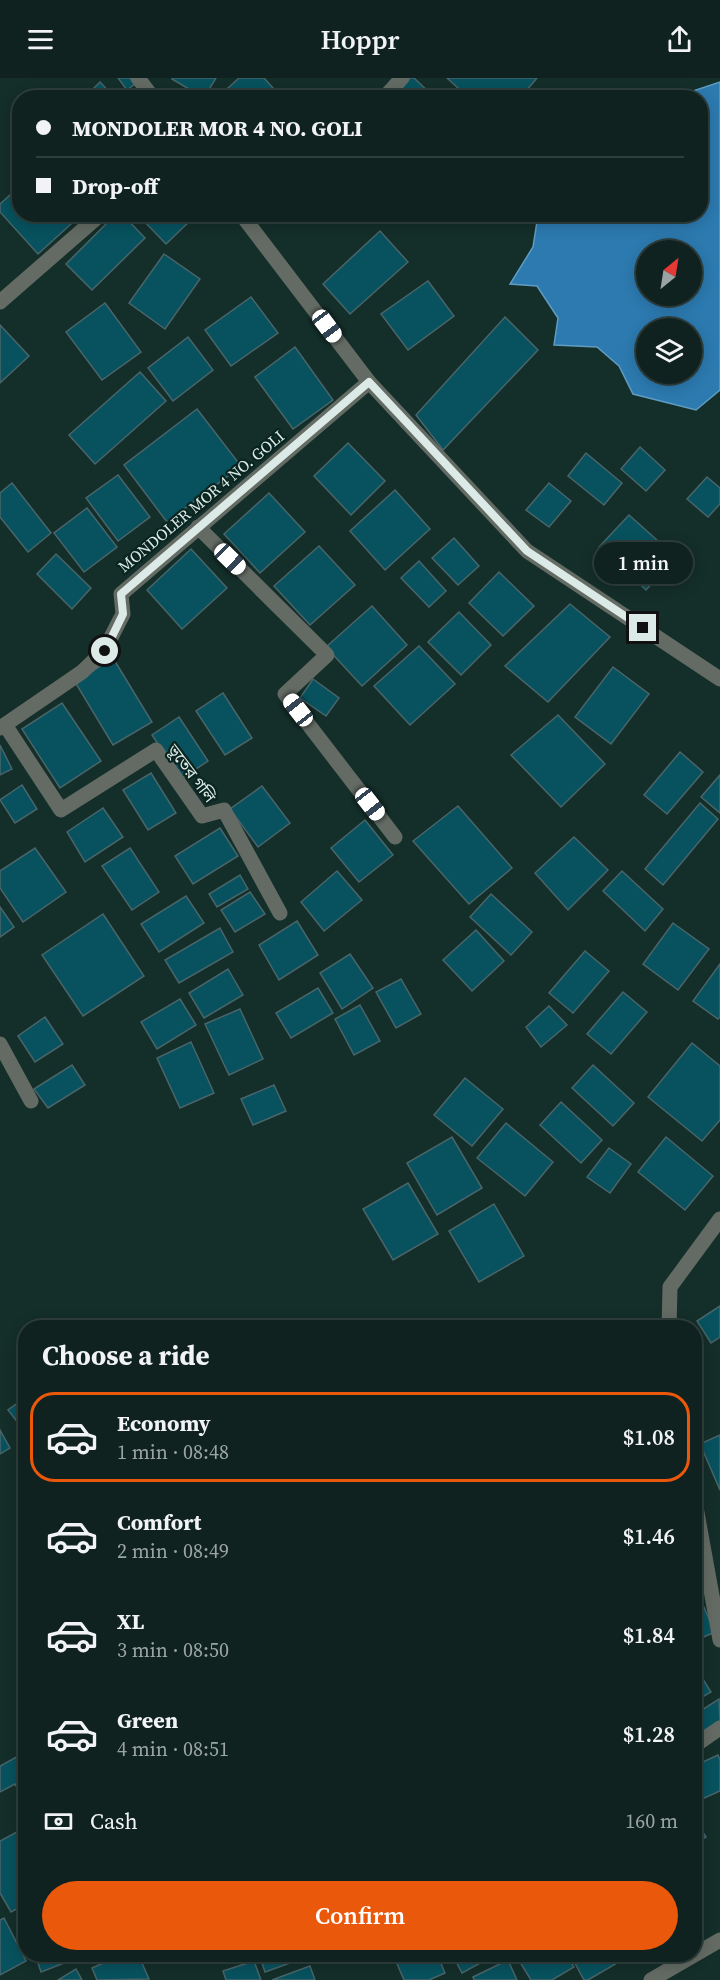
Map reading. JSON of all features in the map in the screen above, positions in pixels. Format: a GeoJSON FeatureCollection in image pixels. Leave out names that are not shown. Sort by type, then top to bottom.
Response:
{"type":"FeatureCollection","features":[{"type":"Feature","properties":{"kind":"street"},"geometry":{"type":"LineString","coordinates":[[391,90],[402,78]]}},
{"type":"Feature","properties":{"kind":"street"},"geometry":{"type":"LineString","coordinates":[[0,302],[93,222]]}},
{"type":"Feature","properties":{"kind":"street"},"geometry":{"type":"LineString","coordinates":[[248,222],[369,382],[527,551],[720,679]]}},
{"type":"Feature","properties":{"kind":"street","name":"MONDOLER MOR 4 NO. GOLI"},"geometry":{"type":"LineString","coordinates":[[2,726],[81,672],[105,651],[123,614],[121,594],[369,382]]}},
{"type":"Feature","properties":{"kind":"street"},"geometry":{"type":"LineString","coordinates":[[198,527],[327,655],[285,694],[395,837]]}},
{"type":"Feature","properties":{"kind":"street","name":"ভূতের গলি"},"geometry":{"type":"LineString","coordinates":[[2,726],[62,810],[156,750],[202,816],[224,810],[280,913]]}},
{"type":"Feature","properties":{"kind":"street"},"geometry":{"type":"LineString","coordinates":[[0,1044],[31,1101]]}},
{"type":"Feature","properties":{"kind":"street"},"geometry":{"type":"LineString","coordinates":[[669,1320],[670,1287],[720,1219]]}},
{"type":"Feature","properties":{"kind":"street"},"geometry":{"type":"LineString","coordinates":[[702,1540],[720,1640]]}},
{"type":"Feature","properties":{"kind":"street"},"geometry":{"type":"LineString","coordinates":[[702,1740],[720,1728]]}},
{"type":"Feature","properties":{"kind":"street"},"geometry":{"type":"LineString","coordinates":[[702,1950],[720,1940]]}},
{"type":"Feature","properties":{"kind":"street"},"geometry":{"type":"LineString","coordinates":[[651,1980],[682,1962]]}},
{"type":"Feature","properties":{"kind":"water"},"geometry":{"type":"Polygon","coordinates":[[[720,82],[720,390],[696,410],[633,394],[619,366],[597,347],[554,345],[558,318],[537,286],[510,284],[533,247],[537,222],[708,222],[708,90],[696,90],[720,82]]]}},
{"type":"Feature","properties":{"kind":"building"},"geometry":{"type":"Polygon","coordinates":[[[118,78],[130,78],[135,84],[127,90],[118,78]]]}},
{"type":"Feature","properties":{"kind":"building"},"geometry":{"type":"Polygon","coordinates":[[[216,78],[209,90],[191,90],[172,79],[216,78]]]}},
{"type":"Feature","properties":{"kind":"building"},"geometry":{"type":"Polygon","coordinates":[[[239,78],[264,78],[275,90],[226,90],[239,78]]]}},
{"type":"Feature","properties":{"kind":"building"},"geometry":{"type":"Polygon","coordinates":[[[410,78],[414,78],[427,90],[399,90],[410,78]]]}},
{"type":"Feature","properties":{"kind":"building"},"geometry":{"type":"Polygon","coordinates":[[[447,78],[537,78],[527,90],[460,90],[447,78]]]}},
{"type":"Feature","properties":{"kind":"building"},"geometry":{"type":"Polygon","coordinates":[[[100,82],[108,90],[92,90],[100,82]]]}},
{"type":"Feature","properties":{"kind":"building"},"geometry":{"type":"Polygon","coordinates":[[[12,193],[12,222],[73,222],[38,254],[0,212],[0,204],[12,193]]]}},
{"type":"Feature","properties":{"kind":"building"},"geometry":{"type":"Polygon","coordinates":[[[108,222],[130,222],[145,238],[92,290],[66,264],[108,222]]]}},
{"type":"Feature","properties":{"kind":"building"},"geometry":{"type":"Polygon","coordinates":[[[145,222],[189,222],[166,244],[145,222]]]}},
{"type":"Feature","properties":{"kind":"building"},"geometry":{"type":"Polygon","coordinates":[[[380,231],[408,262],[350,314],[323,284],[380,231]]]}},
{"type":"Feature","properties":{"kind":"building"},"geometry":{"type":"Polygon","coordinates":[[[164,254],[200,279],[165,329],[129,303],[164,254]]]}},
{"type":"Feature","properties":{"kind":"building"},"geometry":{"type":"Polygon","coordinates":[[[428,281],[454,316],[408,350],[381,314],[428,281]]]}},
{"type":"Feature","properties":{"kind":"building"},"geometry":{"type":"Polygon","coordinates":[[[251,297],[278,333],[231,366],[205,330],[251,297]]]}},
{"type":"Feature","properties":{"kind":"building"},"geometry":{"type":"Polygon","coordinates":[[[105,303],[141,352],[102,380],[66,332],[105,303]]]}},
{"type":"Feature","properties":{"kind":"building"},"geometry":{"type":"Polygon","coordinates":[[[505,317],[538,350],[443,450],[416,415],[505,317]]]}},
{"type":"Feature","properties":{"kind":"building"},"geometry":{"type":"Polygon","coordinates":[[[0,325],[29,356],[0,383],[0,325]]]}},
{"type":"Feature","properties":{"kind":"building"},"geometry":{"type":"Polygon","coordinates":[[[188,337],[213,370],[173,401],[148,368],[188,337]]]}},
{"type":"Feature","properties":{"kind":"building"},"geometry":{"type":"Polygon","coordinates":[[[295,347],[333,400],[293,429],[255,377],[295,347]]]}},
{"type":"Feature","properties":{"kind":"building"},"geometry":{"type":"Polygon","coordinates":[[[140,372],[166,401],[95,464],[69,435],[140,372]]]}},
{"type":"Feature","properties":{"kind":"building"},"geometry":{"type":"Polygon","coordinates":[[[197,409],[241,466],[167,522],[124,465],[197,409]]]}},
{"type":"Feature","properties":{"kind":"building"},"geometry":{"type":"Polygon","coordinates":[[[348,443],[385,481],[351,515],[314,476],[348,443]]]}},
{"type":"Feature","properties":{"kind":"building"},"geometry":{"type":"Polygon","coordinates":[[[640,447],[665,470],[646,491],[621,469],[640,447]]]}},
{"type":"Feature","properties":{"kind":"building"},"geometry":{"type":"Polygon","coordinates":[[[586,453],[622,483],[604,505],[568,476],[586,453]]]}},
{"type":"Feature","properties":{"kind":"building"},"geometry":{"type":"Polygon","coordinates":[[[118,475],[150,517],[118,541],[86,498],[118,475]]]}},
{"type":"Feature","properties":{"kind":"building"},"geometry":{"type":"Polygon","coordinates":[[[707,477],[720,488],[720,504],[708,517],[687,499],[707,477]]]}},
{"type":"Feature","properties":{"kind":"building"},"geometry":{"type":"Polygon","coordinates":[[[12,483],[51,533],[28,552],[0,517],[0,493],[12,483]]]}},
{"type":"Feature","properties":{"kind":"building"},"geometry":{"type":"Polygon","coordinates":[[[549,483],[571,501],[549,527],[526,510],[549,483]]]}},
{"type":"Feature","properties":{"kind":"building"},"geometry":{"type":"Polygon","coordinates":[[[395,490],[430,529],[385,570],[350,531],[395,490]]]}},
{"type":"Feature","properties":{"kind":"building"},"geometry":{"type":"Polygon","coordinates":[[[269,493],[305,532],[260,573],[224,534],[269,493]]]}},
{"type":"Feature","properties":{"kind":"building"},"geometry":{"type":"Polygon","coordinates":[[[87,508],[117,547],[84,572],[54,533],[87,508]]]}},
{"type":"Feature","properties":{"kind":"building"},"geometry":{"type":"Polygon","coordinates":[[[629,515],[676,557],[646,590],[599,547],[629,515]]]}},
{"type":"Feature","properties":{"kind":"building"},"geometry":{"type":"Polygon","coordinates":[[[454,538],[479,566],[458,585],[432,558],[454,538]]]}},
{"type":"Feature","properties":{"kind":"building"},"geometry":{"type":"Polygon","coordinates":[[[319,546],[355,585],[310,625],[274,586],[319,546]]]}},
{"type":"Feature","properties":{"kind":"building"},"geometry":{"type":"Polygon","coordinates":[[[191,549],[227,588],[182,629],[147,590],[191,549]]]}},
{"type":"Feature","properties":{"kind":"building"},"geometry":{"type":"Polygon","coordinates":[[[56,554],[91,588],[72,609],[37,574],[56,554]]]}},
{"type":"Feature","properties":{"kind":"building"},"geometry":{"type":"Polygon","coordinates":[[[419,561],[446,591],[429,607],[401,578],[419,561]]]}},
{"type":"Feature","properties":{"kind":"building"},"geometry":{"type":"Polygon","coordinates":[[[499,572],[534,606],[503,636],[469,603],[499,572]]]}},
{"type":"Feature","properties":{"kind":"building"},"geometry":{"type":"Polygon","coordinates":[[[570,604],[610,637],[548,702],[505,666],[570,604]]]}},
{"type":"Feature","properties":{"kind":"building"},"geometry":{"type":"Polygon","coordinates":[[[372,606],[407,645],[362,686],[326,647],[372,606]]]}},
{"type":"Feature","properties":{"kind":"building"},"geometry":{"type":"Polygon","coordinates":[[[459,612],[491,645],[461,675],[428,642],[459,612]]]}},
{"type":"Feature","properties":{"kind":"building"},"geometry":{"type":"Polygon","coordinates":[[[419,646],[455,684],[410,725],[374,686],[419,646]]]}},
{"type":"Feature","properties":{"kind":"building"},"geometry":{"type":"Polygon","coordinates":[[[113,658],[152,722],[113,745],[75,682],[113,658]]]}},
{"type":"Feature","properties":{"kind":"building"},"geometry":{"type":"Polygon","coordinates":[[[613,667],[649,694],[611,744],[575,717],[613,667]]]}},
{"type":"Feature","properties":{"kind":"building"},"geometry":{"type":"Polygon","coordinates":[[[313,679],[339,698],[326,716],[300,698],[313,679]]]}},
{"type":"Feature","properties":{"kind":"building"},"geometry":{"type":"Polygon","coordinates":[[[223,693],[252,738],[225,755],[196,711],[223,693]]]}},
{"type":"Feature","properties":{"kind":"building"},"geometry":{"type":"Polygon","coordinates":[[[62,703],[101,761],[60,788],[22,729],[62,703]]]}},
{"type":"Feature","properties":{"kind":"building"},"geometry":{"type":"Polygon","coordinates":[[[558,715],[605,764],[561,807],[511,755],[558,715]]]}},
{"type":"Feature","properties":{"kind":"building"},"geometry":{"type":"Polygon","coordinates":[[[179,717],[208,761],[181,779],[152,735],[179,717]]]}},
{"type":"Feature","properties":{"kind":"building"},"geometry":{"type":"Polygon","coordinates":[[[0,745],[12,769],[0,775],[0,745]]]}},
{"type":"Feature","properties":{"kind":"building"},"geometry":{"type":"Polygon","coordinates":[[[680,752],[703,772],[667,814],[644,795],[680,752]]]}},
{"type":"Feature","properties":{"kind":"building"},"geometry":{"type":"Polygon","coordinates":[[[151,773],[176,813],[148,830],[123,790],[151,773]]]}},
{"type":"Feature","properties":{"kind":"building"},"geometry":{"type":"Polygon","coordinates":[[[720,775],[720,813],[701,797],[720,775]]]}},
{"type":"Feature","properties":{"kind":"building"},"geometry":{"type":"Polygon","coordinates":[[[22,785],[37,809],[15,823],[0,800],[22,785]]]}},
{"type":"Feature","properties":{"kind":"building"},"geometry":{"type":"Polygon","coordinates":[[[262,786],[290,823],[258,847],[230,809],[262,786]]]}},
{"type":"Feature","properties":{"kind":"building"},"geometry":{"type":"Polygon","coordinates":[[[700,803],[718,819],[663,885],[645,869],[700,803]]]}},
{"type":"Feature","properties":{"kind":"building"},"geometry":{"type":"Polygon","coordinates":[[[458,806],[512,868],[469,904],[413,841],[458,806]]]}},
{"type":"Feature","properties":{"kind":"building"},"geometry":{"type":"Polygon","coordinates":[[[103,808],[123,837],[85,862],[67,832],[103,808]]]}},
{"type":"Feature","properties":{"kind":"building"},"geometry":{"type":"Polygon","coordinates":[[[365,820],[393,855],[359,882],[331,848],[365,820]]]}},
{"type":"Feature","properties":{"kind":"building"},"geometry":{"type":"Polygon","coordinates":[[[220,828],[238,856],[193,884],[175,856],[220,828]]]}},
{"type":"Feature","properties":{"kind":"building"},"geometry":{"type":"Polygon","coordinates":[[[574,837],[608,870],[568,910],[535,873],[574,837]]]}},
{"type":"Feature","properties":{"kind":"building"},"geometry":{"type":"Polygon","coordinates":[[[35,848],[66,892],[23,922],[0,888],[0,871],[35,848]]]}},
{"type":"Feature","properties":{"kind":"building"},"geometry":{"type":"Polygon","coordinates":[[[130,848],[159,892],[132,910],[102,866],[130,848]]]}},
{"type":"Feature","properties":{"kind":"building"},"geometry":{"type":"Polygon","coordinates":[[[337,871],[362,900],[324,931],[301,902],[337,871]]]}},
{"type":"Feature","properties":{"kind":"building"},"geometry":{"type":"Polygon","coordinates":[[[622,871],[663,909],[645,931],[603,891],[622,871]]]}},
{"type":"Feature","properties":{"kind":"building"},"geometry":{"type":"Polygon","coordinates":[[[240,875],[248,889],[217,907],[209,894],[240,875]]]}},
{"type":"Feature","properties":{"kind":"building"},"geometry":{"type":"Polygon","coordinates":[[[250,892],[265,914],[235,932],[221,910],[250,892]]]}},
{"type":"Feature","properties":{"kind":"building"},"geometry":{"type":"Polygon","coordinates":[[[491,894],[532,932],[511,955],[470,917],[491,894]]]}},
{"type":"Feature","properties":{"kind":"building"},"geometry":{"type":"Polygon","coordinates":[[[186,896],[204,923],[159,952],[141,924],[186,896]]]}},
{"type":"Feature","properties":{"kind":"building"},"geometry":{"type":"Polygon","coordinates":[[[0,907],[14,927],[0,937],[0,907]]]}},
{"type":"Feature","properties":{"kind":"building"},"geometry":{"type":"Polygon","coordinates":[[[103,914],[144,976],[83,1016],[42,955],[103,914]]]}},
{"type":"Feature","properties":{"kind":"building"},"geometry":{"type":"Polygon","coordinates":[[[297,921],[318,955],[279,980],[259,945],[297,921]]]}},
{"type":"Feature","properties":{"kind":"building"},"geometry":{"type":"Polygon","coordinates":[[[673,923],[709,949],[678,990],[643,964],[673,923]]]}},
{"type":"Feature","properties":{"kind":"building"},"geometry":{"type":"Polygon","coordinates":[[[220,928],[233,952],[179,983],[165,960],[220,928]]]}},
{"type":"Feature","properties":{"kind":"building"},"geometry":{"type":"Polygon","coordinates":[[[476,930],[504,961],[472,991],[443,960],[476,930]]]}},
{"type":"Feature","properties":{"kind":"building"},"geometry":{"type":"Polygon","coordinates":[[[585,951],[609,971],[573,1013],[549,993],[585,951]]]}},
{"type":"Feature","properties":{"kind":"building"},"geometry":{"type":"Polygon","coordinates":[[[350,954],[373,988],[342,1009],[320,973],[350,954]]]}},
{"type":"Feature","properties":{"kind":"building"},"geometry":{"type":"Polygon","coordinates":[[[720,964],[720,1017],[718,1019],[693,1001],[720,964]]]}},
{"type":"Feature","properties":{"kind":"building"},"geometry":{"type":"Polygon","coordinates":[[[228,969],[243,995],[204,1018],[189,993],[228,969]]]}},
{"type":"Feature","properties":{"kind":"building"},"geometry":{"type":"Polygon","coordinates":[[[401,979],[421,1014],[396,1028],[376,992],[401,979]]]}},
{"type":"Feature","properties":{"kind":"building"},"geometry":{"type":"Polygon","coordinates":[[[318,988],[333,1013],[291,1038],[276,1013],[318,988]]]}},
{"type":"Feature","properties":{"kind":"building"},"geometry":{"type":"Polygon","coordinates":[[[623,992],[647,1012],[611,1054],[587,1034],[623,992]]]}},
{"type":"Feature","properties":{"kind":"building"},"geometry":{"type":"Polygon","coordinates":[[[180,999],[196,1025],[157,1049],[141,1022],[180,999]]]}},
{"type":"Feature","properties":{"kind":"building"},"geometry":{"type":"Polygon","coordinates":[[[360,1005],[380,1041],[354,1055],[335,1019],[360,1005]]]}},
{"type":"Feature","properties":{"kind":"building"},"geometry":{"type":"Polygon","coordinates":[[[549,1006],[567,1025],[541,1047],[526,1027],[549,1006]]]}},
{"type":"Feature","properties":{"kind":"building"},"geometry":{"type":"Polygon","coordinates":[[[240,1009],[263,1059],[229,1075],[205,1024],[240,1009]]]}},
{"type":"Feature","properties":{"kind":"building"},"geometry":{"type":"Polygon","coordinates":[[[45,1017],[63,1044],[35,1062],[18,1036],[45,1017]]]}},
{"type":"Feature","properties":{"kind":"building"},"geometry":{"type":"Polygon","coordinates":[[[191,1042],[214,1093],[180,1108],[157,1058],[191,1042]]]}},
{"type":"Feature","properties":{"kind":"building"},"geometry":{"type":"Polygon","coordinates":[[[692,1043],[720,1066],[720,1120],[702,1141],[648,1097],[692,1043]]]}},
{"type":"Feature","properties":{"kind":"building"},"geometry":{"type":"Polygon","coordinates":[[[72,1065],[85,1085],[48,1108],[34,1089],[72,1065]]]}},
{"type":"Feature","properties":{"kind":"building"},"geometry":{"type":"Polygon","coordinates":[[[593,1065],[634,1103],[613,1126],[572,1088],[593,1065]]]}},
{"type":"Feature","properties":{"kind":"building"},"geometry":{"type":"Polygon","coordinates":[[[465,1078],[503,1109],[472,1146],[434,1115],[465,1078]]]}},
{"type":"Feature","properties":{"kind":"building"},"geometry":{"type":"Polygon","coordinates":[[[274,1085],[286,1111],[253,1125],[241,1099],[274,1085]]]}},
{"type":"Feature","properties":{"kind":"building"},"geometry":{"type":"Polygon","coordinates":[[[561,1102],[602,1140],[581,1163],[540,1125],[561,1102]]]}},
{"type":"Feature","properties":{"kind":"building"},"geometry":{"type":"Polygon","coordinates":[[[506,1123],[553,1162],[525,1196],[477,1158],[506,1123]]]}},
{"type":"Feature","properties":{"kind":"building"},"geometry":{"type":"Polygon","coordinates":[[[452,1137],[482,1188],[437,1215],[407,1163],[452,1137]]]}},
{"type":"Feature","properties":{"kind":"building"},"geometry":{"type":"Polygon","coordinates":[[[666,1137],[713,1176],[685,1210],[638,1172],[666,1137]]]}},
{"type":"Feature","properties":{"kind":"building"},"geometry":{"type":"Polygon","coordinates":[[[609,1148],[631,1164],[610,1193],[587,1177],[609,1148]]]}},
{"type":"Feature","properties":{"kind":"building"},"geometry":{"type":"Polygon","coordinates":[[[408,1183],[438,1234],[393,1260],[363,1209],[408,1183]]]}},
{"type":"Feature","properties":{"kind":"building"},"geometry":{"type":"Polygon","coordinates":[[[494,1204],[524,1256],[479,1282],[449,1231],[494,1204]]]}},
{"type":"Feature","properties":{"kind":"building"},"geometry":{"type":"Polygon","coordinates":[[[720,1306],[720,1337],[711,1343],[702,1329],[702,1320],[699,1320],[720,1306]]]}},
{"type":"Feature","properties":{"kind":"building"},"geometry":{"type":"Polygon","coordinates":[[[18,1403],[18,1423],[8,1410],[18,1403]]]}},
{"type":"Feature","properties":{"kind":"building"},"geometry":{"type":"Polygon","coordinates":[[[0,1430],[10,1448],[0,1454],[0,1430]]]}},
{"type":"Feature","properties":{"kind":"building"},"geometry":{"type":"Polygon","coordinates":[[[720,1435],[720,1490],[702,1449],[702,1443],[720,1435]]]}},
{"type":"Feature","properties":{"kind":"building"},"geometry":{"type":"Polygon","coordinates":[[[702,1603],[715,1632],[702,1638],[702,1603]]]}},
{"type":"Feature","properties":{"kind":"building"},"geometry":{"type":"Polygon","coordinates":[[[702,1678],[711,1692],[702,1697],[702,1678]]]}},
{"type":"Feature","properties":{"kind":"building"},"geometry":{"type":"Polygon","coordinates":[[[719,1699],[720,1721],[702,1732],[702,1710],[719,1699]]]}},
{"type":"Feature","properties":{"kind":"building"},"geometry":{"type":"Polygon","coordinates":[[[718,1755],[720,1760],[720,1791],[702,1799],[702,1762],[718,1755]]]}},
{"type":"Feature","properties":{"kind":"building"},"geometry":{"type":"Polygon","coordinates":[[[18,1756],[18,1789],[15,1784],[0,1792],[0,1766],[18,1756]]]}},
{"type":"Feature","properties":{"kind":"building"},"geometry":{"type":"Polygon","coordinates":[[[18,1831],[18,1908],[11,1912],[0,1893],[0,1841],[18,1831]]]}},
{"type":"Feature","properties":{"kind":"building"},"geometry":{"type":"Polygon","coordinates":[[[4,1918],[18,1945],[18,1962],[24,1962],[0,1975],[0,1920],[4,1918]]]}},
{"type":"Feature","properties":{"kind":"building"},"geometry":{"type":"Polygon","coordinates":[[[38,1962],[67,1962],[41,1972],[38,1962]]]}},
{"type":"Feature","properties":{"kind":"building"},"geometry":{"type":"Polygon","coordinates":[[[106,1962],[142,1962],[149,1979],[97,1980],[92,1968],[106,1962]]]}},
{"type":"Feature","properties":{"kind":"building"},"geometry":{"type":"Polygon","coordinates":[[[254,1962],[261,1980],[226,1980],[223,1971],[254,1962]]]}},
{"type":"Feature","properties":{"kind":"building"},"geometry":{"type":"Polygon","coordinates":[[[262,1962],[293,1962],[265,1972],[262,1962]]]}},
{"type":"Feature","properties":{"kind":"building"},"geometry":{"type":"Polygon","coordinates":[[[396,1962],[440,1962],[445,1973],[429,1980],[404,1980],[396,1962]]]}},
{"type":"Feature","properties":{"kind":"building"},"geometry":{"type":"Polygon","coordinates":[[[456,1962],[482,1962],[462,1973],[456,1962]]]}},
{"type":"Feature","properties":{"kind":"building"},"geometry":{"type":"Polygon","coordinates":[[[504,1962],[509,1962],[517,1980],[474,1980],[473,1977],[504,1962]]]}},
{"type":"Feature","properties":{"kind":"building"},"geometry":{"type":"Polygon","coordinates":[[[520,1962],[571,1962],[574,1967],[552,1980],[531,1980],[520,1962]]]}},
{"type":"Feature","properties":{"kind":"building"},"geometry":{"type":"Polygon","coordinates":[[[574,1962],[619,1962],[588,1980],[584,1980],[574,1962]]]}},
{"type":"Feature","properties":{"kind":"building"},"geometry":{"type":"Polygon","coordinates":[[[310,1966],[315,1980],[272,1980],[310,1966]]]}},
{"type":"Feature","properties":{"kind":"building"},"geometry":{"type":"Polygon","coordinates":[[[76,1969],[82,1980],[58,1980],[76,1969]]]}},
{"type":"Feature","properties":{"kind":"route"},"geometry":{"type":"LineString","coordinates":[[105,651],[123,614],[121,594],[369,382],[527,551],[643,628]]}}]}
